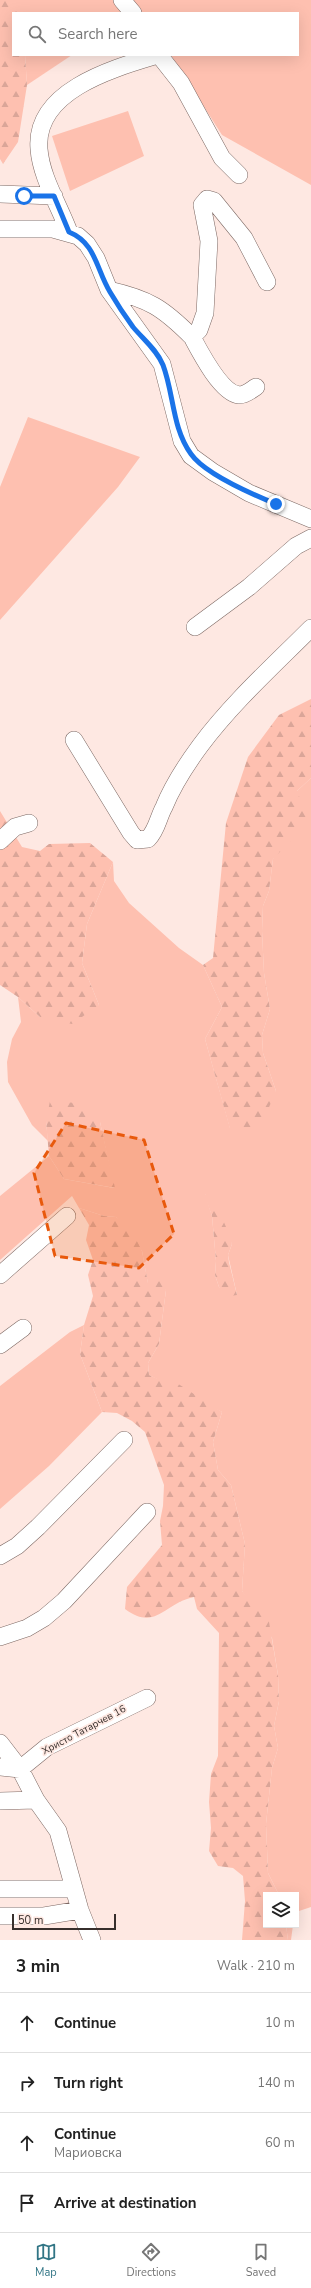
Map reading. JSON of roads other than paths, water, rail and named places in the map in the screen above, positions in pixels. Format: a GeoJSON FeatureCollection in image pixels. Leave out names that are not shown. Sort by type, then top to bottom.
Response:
{"type":"FeatureCollection","features":[{"type":"Feature","properties":{"kind":"street"},"geometry":{"type":"LineString","coordinates":[[122,0],[132,12]]}},
{"type":"Feature","properties":{"kind":"street"},"geometry":{"type":"LineString","coordinates":[[69,232],[44,171],[38,148],[41,130],[48,110],[65,95],[91,80],[125,65],[156,56]]}},
{"type":"Feature","properties":{"kind":"street"},"geometry":{"type":"LineString","coordinates":[[160,56],[181,83],[222,158],[238,175]]}},
{"type":"Feature","properties":{"kind":"street"},"geometry":{"type":"LineString","coordinates":[[0,194],[54,196]]}},
{"type":"Feature","properties":{"kind":"street"},"geometry":{"type":"LineString","coordinates":[[192,337],[199,330],[205,313],[209,241],[202,205],[205,200],[214,202],[244,238],[266,282]]}},
{"type":"Feature","properties":{"kind":"street"},"geometry":{"type":"LineString","coordinates":[[0,228],[53,229],[69,232],[78,236],[87,244],[96,258],[109,290],[162,364],[182,441],[192,456],[213,472],[249,493],[311,519]]}},
{"type":"Feature","properties":{"kind":"street"},"geometry":{"type":"LineString","coordinates":[[109,290],[130,295],[154,304],[174,319],[192,337],[212,370],[222,384],[230,391],[239,395],[256,387]]}},
{"type":"Feature","properties":{"kind":"street"},"geometry":{"type":"LineString","coordinates":[[195,627],[249,587],[296,546],[311,538]]}},
{"type":"Feature","properties":{"kind":"street"},"geometry":{"type":"LineString","coordinates":[[74,740],[131,833],[137,840],[148,839],[155,830],[163,807],[179,776],[200,746],[226,714],[311,628]]}},
{"type":"Feature","properties":{"kind":"street"},"geometry":{"type":"LineString","coordinates":[[0,841],[15,827],[29,823]]}},
{"type":"Feature","properties":{"kind":"street"},"geometry":{"type":"LineString","coordinates":[[0,1275],[67,1216]]}},
{"type":"Feature","properties":{"kind":"street"},"geometry":{"type":"LineString","coordinates":[[0,1345],[23,1328]]}},
{"type":"Feature","properties":{"kind":"street"},"geometry":{"type":"LineString","coordinates":[[0,1556],[17,1546],[38,1527],[124,1440]]}},
{"type":"Feature","properties":{"kind":"street"},"geometry":{"type":"LineString","coordinates":[[0,1636],[27,1628],[44,1618],[64,1601],[147,1512]]}},
{"type":"Feature","properties":{"kind":"street","name":"Христо Татарчев 16"},"geometry":{"type":"LineString","coordinates":[[20,1769],[47,1747],[147,1698]]}},
{"type":"Feature","properties":{"kind":"street"},"geometry":{"type":"LineString","coordinates":[[0,1743],[20,1769],[36,1800],[58,1831],[80,1910],[92,1940]]}},
{"type":"Feature","properties":{"kind":"street"},"geometry":{"type":"LineString","coordinates":[[0,1766],[20,1769]]}},
{"type":"Feature","properties":{"kind":"street"},"geometry":{"type":"LineString","coordinates":[[0,1801],[36,1800]]}},
{"type":"Feature","properties":{"kind":"street"},"geometry":{"type":"LineString","coordinates":[[0,1889],[74,1889]]}},
{"type":"Feature","properties":{"kind":"street"},"geometry":{"type":"LineString","coordinates":[[0,1916],[44,1916],[80,1910]]}}]}
